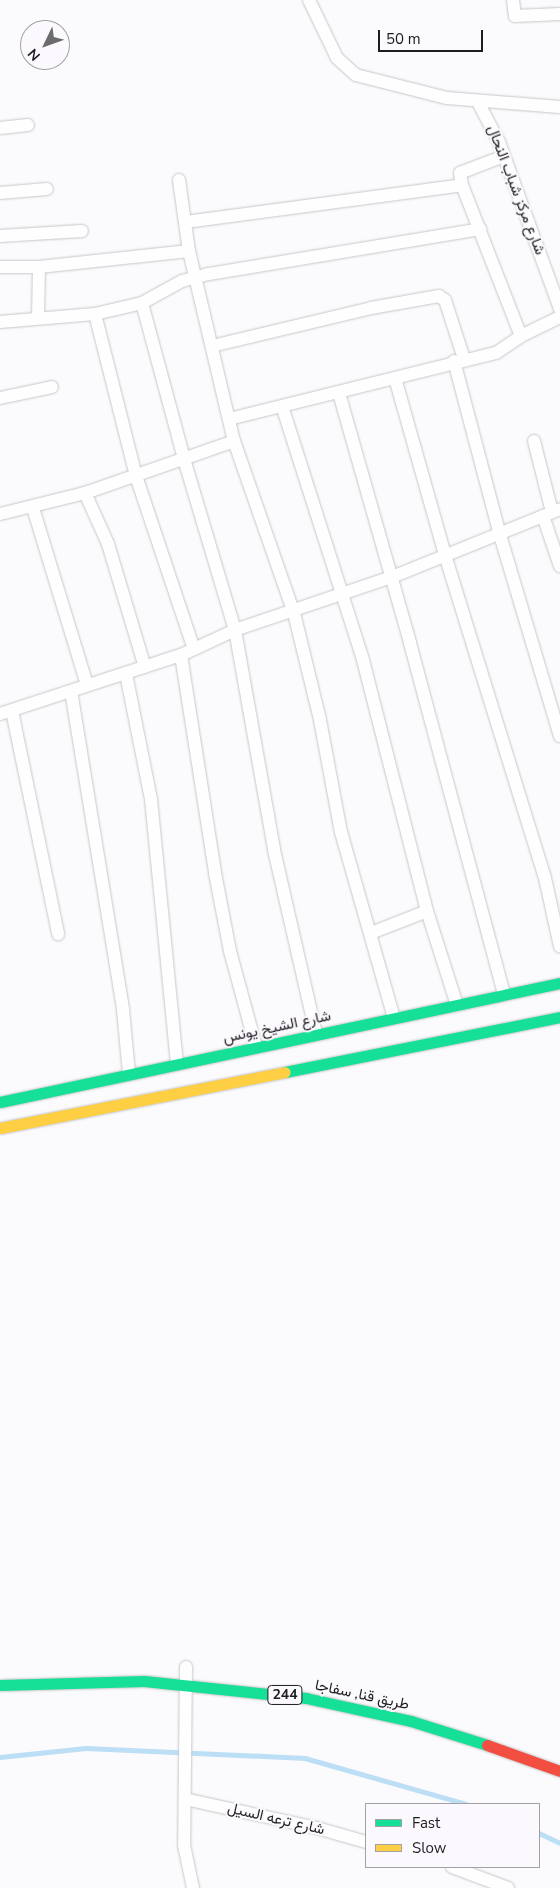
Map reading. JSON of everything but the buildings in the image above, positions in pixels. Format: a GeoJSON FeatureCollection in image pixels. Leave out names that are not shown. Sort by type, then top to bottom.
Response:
{"type":"FeatureCollection","features":[{"type":"Feature","properties":{"kind":"main road","name":"شارع الشيخ يونس"},"geometry":{"type":"LineString","coordinates":[[155,1082],[177,1063],[560,983]]}},
{"type":"Feature","properties":{"kind":"main road","name":"شارع الشيخ يونس"},"geometry":{"type":"LineString","coordinates":[[0,1128],[155,1082],[560,1017]]}},
{"type":"Feature","properties":{"kind":"main road","name":"شارع الشيخ يونس"},"geometry":{"type":"LineString","coordinates":[[0,1102],[129,1074],[155,1082]]}},
{"type":"Feature","properties":{"kind":"main road"},"geometry":{"type":"LineString","coordinates":[[169,1666],[191,1668]]}},
{"type":"Feature","properties":{"kind":"main road","name":"طريق قنا, سفاجا"},"geometry":{"type":"LineString","coordinates":[[0,1685],[102,1680],[187,1683],[282,1694],[378,1713],[476,1740],[560,1771]]}},
{"type":"Feature","properties":{"kind":"street"},"geometry":{"type":"LineString","coordinates":[[309,0],[342,65],[356,75],[416,92],[478,102],[560,106]]}},
{"type":"Feature","properties":{"kind":"street"},"geometry":{"type":"LineString","coordinates":[[513,0],[515,16],[560,14]]}},
{"type":"Feature","properties":{"kind":"street","name":"شارع مركز شباب النحال"},"geometry":{"type":"LineString","coordinates":[[478,102],[493,128],[560,309]]}},
{"type":"Feature","properties":{"kind":"street"},"geometry":{"type":"LineString","coordinates":[[0,128],[28,125]]}},
{"type":"Feature","properties":{"kind":"street"},"geometry":{"type":"LineString","coordinates":[[504,156],[460,173],[462,185],[521,336]]}},
{"type":"Feature","properties":{"kind":"street"},"geometry":{"type":"LineString","coordinates":[[179,180],[189,251],[197,277],[234,441],[294,612],[320,720],[340,832],[371,933],[394,1018]]}},
{"type":"Feature","properties":{"kind":"street"},"geometry":{"type":"LineString","coordinates":[[186,222],[462,185]]}},
{"type":"Feature","properties":{"kind":"street"},"geometry":{"type":"LineString","coordinates":[[0,193],[47,189]]}},
{"type":"Feature","properties":{"kind":"street"},"geometry":{"type":"LineString","coordinates":[[0,322],[95,314],[142,302],[197,277],[480,229]]}},
{"type":"Feature","properties":{"kind":"street"},"geometry":{"type":"LineString","coordinates":[[0,236],[82,231]]}},
{"type":"Feature","properties":{"kind":"street"},"geometry":{"type":"LineString","coordinates":[[0,267],[39,267],[189,251]]}},
{"type":"Feature","properties":{"kind":"street"},"geometry":{"type":"LineString","coordinates":[[38,318],[39,267]]}},
{"type":"Feature","properties":{"kind":"street"},"geometry":{"type":"LineString","coordinates":[[212,346],[440,296],[445,300],[500,535],[560,736]]}},
{"type":"Feature","properties":{"kind":"street"},"geometry":{"type":"LineString","coordinates":[[142,302],[184,459],[235,630],[274,850],[316,1034]]}},
{"type":"Feature","properties":{"kind":"street"},"geometry":{"type":"LineString","coordinates":[[95,314],[136,476],[194,649]]}},
{"type":"Feature","properties":{"kind":"street"},"geometry":{"type":"LineString","coordinates":[[229,419],[283,409],[459,360],[496,353],[521,336],[560,318]]}},
{"type":"Feature","properties":{"kind":"street"},"geometry":{"type":"LineString","coordinates":[[395,378],[445,555],[545,878],[560,946]]}},
{"type":"Feature","properties":{"kind":"street"},"geometry":{"type":"LineString","coordinates":[[0,398],[52,387]]}},
{"type":"Feature","properties":{"kind":"street"},"geometry":{"type":"LineString","coordinates":[[339,393],[392,577],[504,995]]}},
{"type":"Feature","properties":{"kind":"street"},"geometry":{"type":"LineString","coordinates":[[283,409],[363,660],[427,911],[457,1005]]}},
{"type":"Feature","properties":{"kind":"street"},"geometry":{"type":"LineString","coordinates":[[0,514],[33,508],[85,493],[234,441]]}},
{"type":"Feature","properties":{"kind":"street"},"geometry":{"type":"LineString","coordinates":[[534,441],[552,513],[560,566]]}},
{"type":"Feature","properties":{"kind":"street"},"geometry":{"type":"LineString","coordinates":[[85,493],[108,544],[145,667]]}},
{"type":"Feature","properties":{"kind":"street"},"geometry":{"type":"LineString","coordinates":[[33,508],[87,685]]}},
{"type":"Feature","properties":{"kind":"street"},"geometry":{"type":"LineString","coordinates":[[58,934],[6,712],[181,655],[235,630],[342,596],[552,513]]}},
{"type":"Feature","properties":{"kind":"street"},"geometry":{"type":"LineString","coordinates":[[181,655],[215,873],[230,950],[256,1047]]}},
{"type":"Feature","properties":{"kind":"street"},"geometry":{"type":"LineString","coordinates":[[126,674],[151,799],[177,1063]]}},
{"type":"Feature","properties":{"kind":"street"},"geometry":{"type":"LineString","coordinates":[[71,691],[123,1010],[129,1074]]}},
{"type":"Feature","properties":{"kind":"street"},"geometry":{"type":"LineString","coordinates":[[371,933],[427,911]]}},
{"type":"Feature","properties":{"kind":"street"},"geometry":{"type":"LineString","coordinates":[[191,1668],[187,1683],[184,1845],[192,1888]]}},
{"type":"Feature","properties":{"kind":"street","name":"شارع ترعه السيل"},"geometry":{"type":"LineString","coordinates":[[185,1799],[317,1828],[365,1842]]}},
{"type":"Feature","properties":{"kind":"street"},"geometry":{"type":"LineString","coordinates":[[455,1868],[508,1888]]}},
{"type":"Feature","properties":{"kind":"waterway"},"geometry":{"type":"LineString","coordinates":[[0,1757],[86,1748],[305,1758],[462,1803]]}},
{"type":"Feature","properties":{"kind":"waterway"},"geometry":{"type":"LineString","coordinates":[[540,1833],[560,1843]]}},
{"type":"Feature","properties":{"kind":"traffic: fast"},"geometry":{"type":"LineString","coordinates":[[0,1102],[560,983]]}},
{"type":"Feature","properties":{"kind":"traffic: fast"},"geometry":{"type":"LineString","coordinates":[[285,1072],[560,1017]]}},
{"type":"Feature","properties":{"kind":"traffic: fast"},"geometry":{"type":"LineString","coordinates":[[0,1685],[144,1681],[306,1698],[411,1721],[487,1745]]}},
{"type":"Feature","properties":{"kind":"traffic: slow"},"geometry":{"type":"LineString","coordinates":[[0,1128],[285,1072]]}},
{"type":"Feature","properties":{"kind":"traffic: jam"},"geometry":{"type":"LineString","coordinates":[[487,1745],[560,1771]]}}]}
